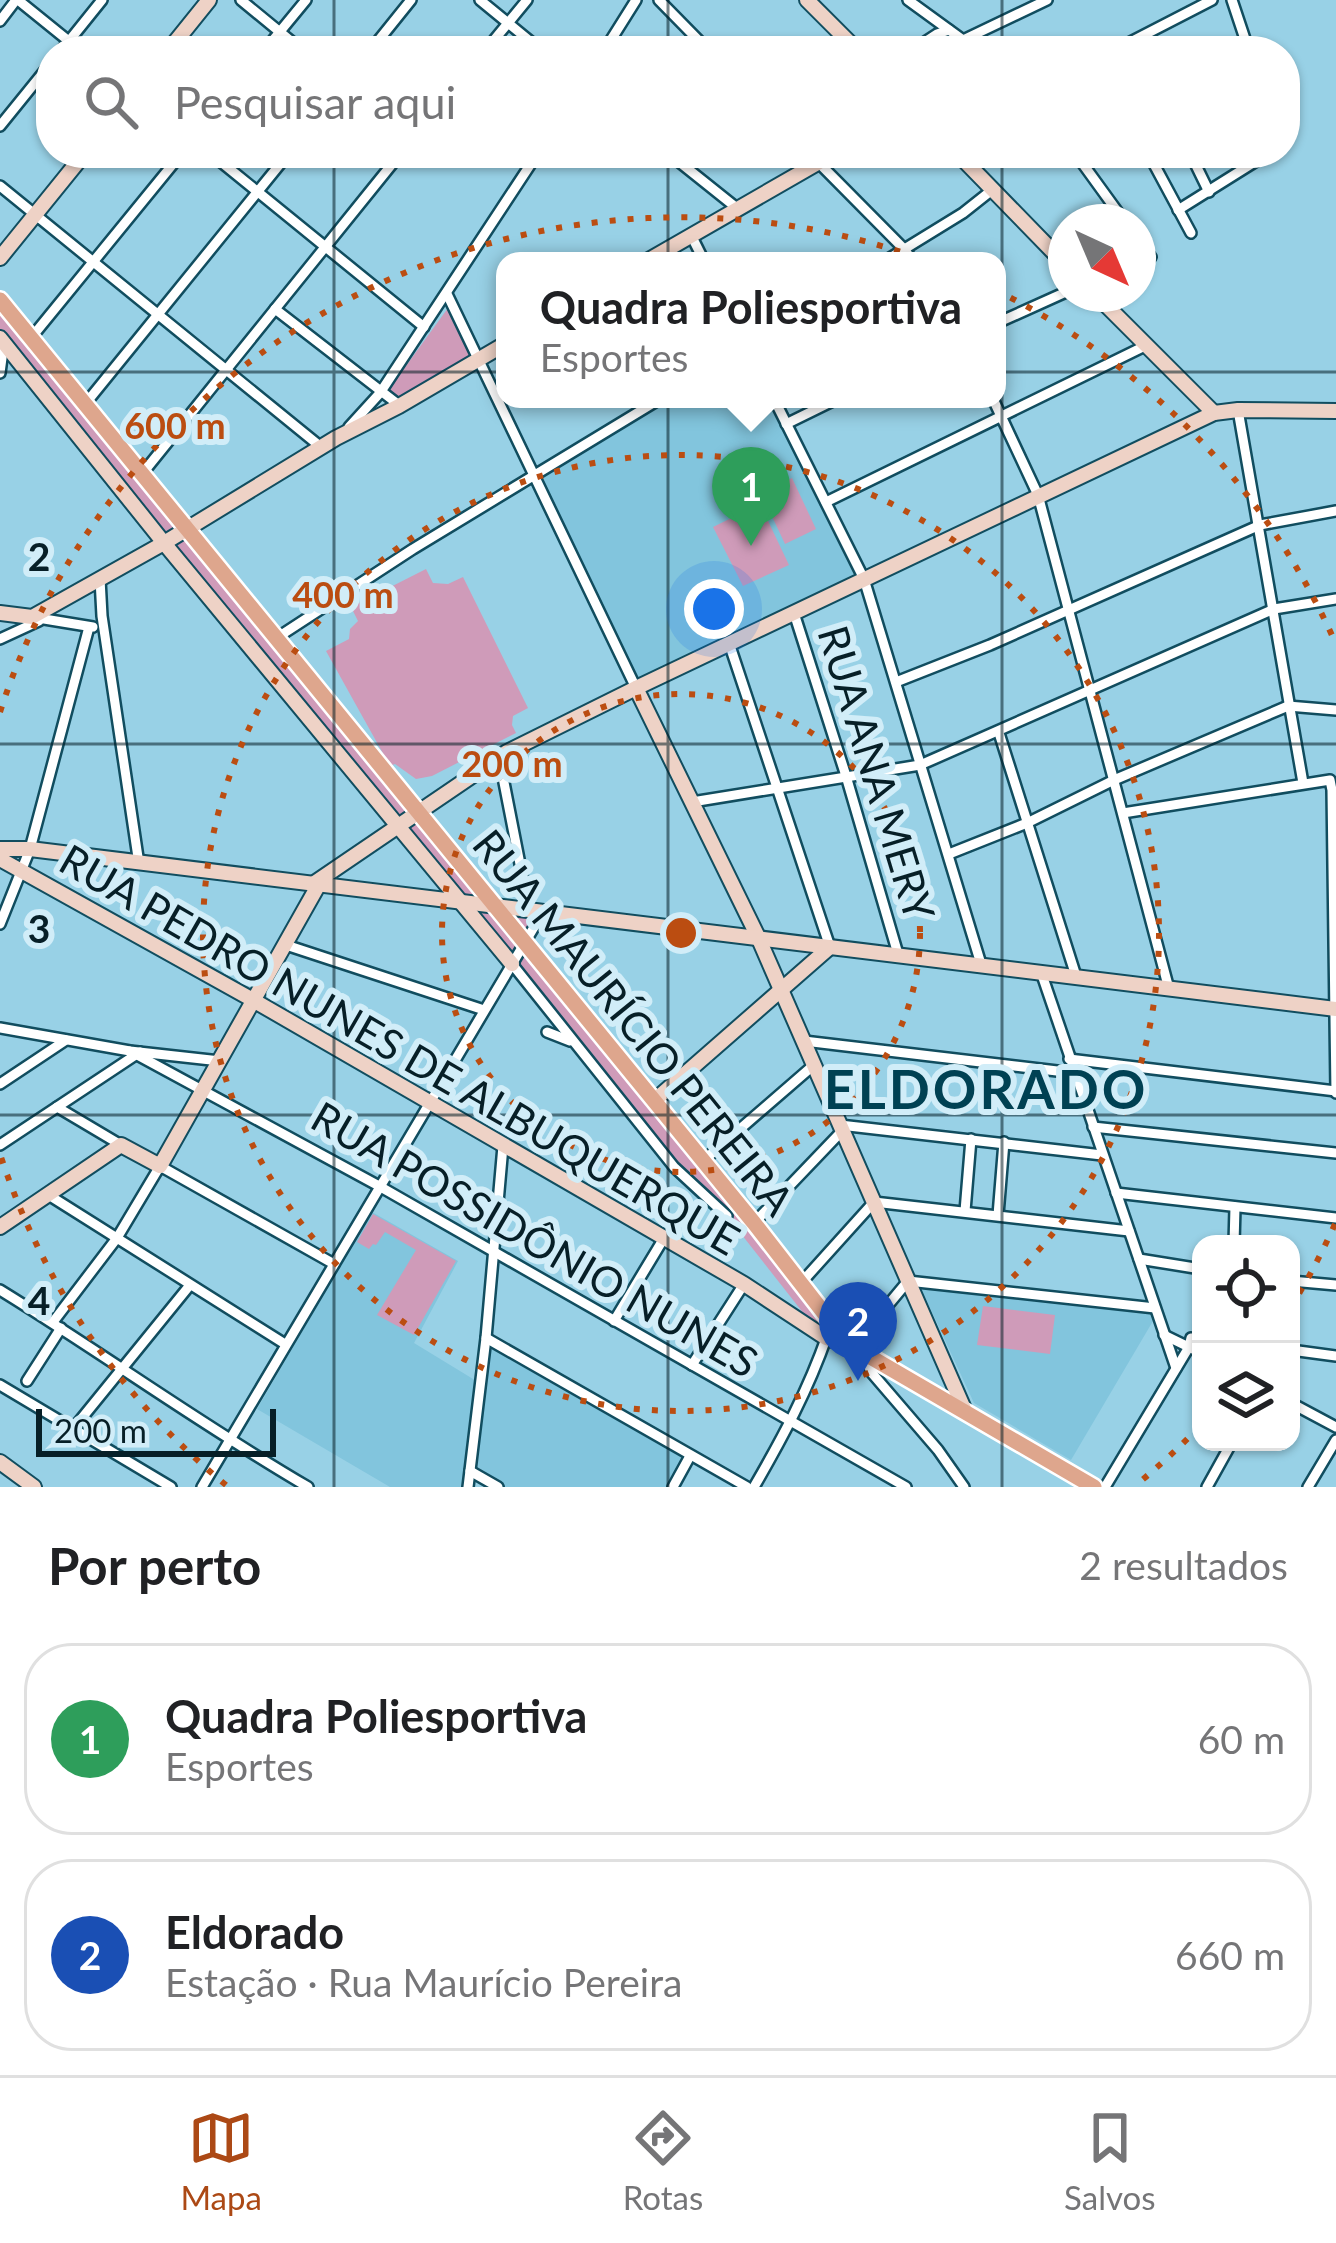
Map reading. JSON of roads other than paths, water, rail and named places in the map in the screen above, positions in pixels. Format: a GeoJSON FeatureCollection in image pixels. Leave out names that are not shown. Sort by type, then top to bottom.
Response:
{"type":"FeatureCollection","features":[{"type":"Feature","properties":{"kind":"main road","name":"RUA MAURÍCIO PEREIRA"},"geometry":{"type":"LineString","coordinates":[[0,300],[754,1223],[801,1283],[829,1331],[1094,1487]]}},
{"type":"Feature","properties":{"kind":"street"},"geometry":{"type":"LineString","coordinates":[[0,20],[17,0],[55,36]]}},
{"type":"Feature","properties":{"kind":"street"},"geometry":{"type":"LineString","coordinates":[[73,36],[102,0]]}},
{"type":"Feature","properties":{"kind":"street"},"geometry":{"type":"LineString","coordinates":[[180,36],[209,0]]}},
{"type":"Feature","properties":{"kind":"street"},"geometry":{"type":"LineString","coordinates":[[241,0],[284,36]]}},
{"type":"Feature","properties":{"kind":"street"},"geometry":{"type":"LineString","coordinates":[[276,36],[306,0]]}},
{"type":"Feature","properties":{"kind":"street"},"geometry":{"type":"LineString","coordinates":[[382,36],[411,0]]}},
{"type":"Feature","properties":{"kind":"street"},"geometry":{"type":"LineString","coordinates":[[480,0],[524,36]]}},
{"type":"Feature","properties":{"kind":"street"},"geometry":{"type":"LineString","coordinates":[[496,36],[526,0]]}},
{"type":"Feature","properties":{"kind":"street"},"geometry":{"type":"LineString","coordinates":[[613,36],[636,0]]}},
{"type":"Feature","properties":{"kind":"street"},"geometry":{"type":"LineString","coordinates":[[659,0],[694,36]]}},
{"type":"Feature","properties":{"kind":"street"},"geometry":{"type":"LineString","coordinates":[[807,0],[843,36]]}},
{"type":"Feature","properties":{"kind":"street"},"geometry":{"type":"LineString","coordinates":[[908,0],[957,36]]}},
{"type":"Feature","properties":{"kind":"street"},"geometry":{"type":"LineString","coordinates":[[971,36],[1047,0]]}},
{"type":"Feature","properties":{"kind":"street"},"geometry":{"type":"LineString","coordinates":[[1142,36],[1212,0]]}},
{"type":"Feature","properties":{"kind":"street"},"geometry":{"type":"LineString","coordinates":[[1232,0],[1245,36]]}},
{"type":"Feature","properties":{"kind":"street"},"geometry":{"type":"LineString","coordinates":[[934,36],[949,31]]}},
{"type":"Feature","properties":{"kind":"street"},"geometry":{"type":"LineString","coordinates":[[0,126],[36,82]]}},
{"type":"Feature","properties":{"kind":"street"},"geometry":{"type":"LineString","coordinates":[[0,258],[72,168]]}},
{"type":"Feature","properties":{"kind":"street"},"geometry":{"type":"LineString","coordinates":[[31,338],[170,168]]}},
{"type":"Feature","properties":{"kind":"street"},"geometry":{"type":"LineString","coordinates":[[228,168],[424,327]]}},
{"type":"Feature","properties":{"kind":"street"},"geometry":{"type":"LineString","coordinates":[[86,403],[277,168]]}},
{"type":"Feature","properties":{"kind":"street"},"geometry":{"type":"LineString","coordinates":[[142,473],[389,168]]}},
{"type":"Feature","properties":{"kind":"street"},"geometry":{"type":"LineString","coordinates":[[336,438],[380,393],[528,168]]}},
{"type":"Feature","properties":{"kind":"street"},"geometry":{"type":"LineString","coordinates":[[687,168],[738,208]]}},
{"type":"Feature","properties":{"kind":"street"},"geometry":{"type":"LineString","coordinates":[[663,252],[799,168]]}},
{"type":"Feature","properties":{"kind":"street"},"geometry":{"type":"LineString","coordinates":[[824,168],[906,252]]}},
{"type":"Feature","properties":{"kind":"street"},"geometry":{"type":"LineString","coordinates":[[971,168],[1048,247]]}},
{"type":"Feature","properties":{"kind":"street"},"geometry":{"type":"LineString","coordinates":[[1086,168],[1112,204]]}},
{"type":"Feature","properties":{"kind":"street"},"geometry":{"type":"LineString","coordinates":[[1156,168],[1191,233]]}},
{"type":"Feature","properties":{"kind":"street"},"geometry":{"type":"LineString","coordinates":[[1197,168],[1208,192]]}},
{"type":"Feature","properties":{"kind":"street"},"geometry":{"type":"LineString","coordinates":[[1178,210],[1246,168]]}},
{"type":"Feature","properties":{"kind":"street"},"geometry":{"type":"LineString","coordinates":[[0,186],[321,447]]}},
{"type":"Feature","properties":{"kind":"street"},"geometry":{"type":"LineString","coordinates":[[899,252],[992,190]]}},
{"type":"Feature","properties":{"kind":"street"},"geometry":{"type":"LineString","coordinates":[[691,236],[699,252]]}},
{"type":"Feature","properties":{"kind":"street"},"geometry":{"type":"LineString","coordinates":[[447,294],[496,397]]}},
{"type":"Feature","properties":{"kind":"street"},"geometry":{"type":"LineString","coordinates":[[1006,319],[1048,300]]}},
{"type":"Feature","properties":{"kind":"street"},"geometry":{"type":"LineString","coordinates":[[275,309],[399,406]]}},
{"type":"Feature","properties":{"kind":"street"},"geometry":{"type":"LineString","coordinates":[[1113,312],[1214,413]]}},
{"type":"Feature","properties":{"kind":"street"},"geometry":{"type":"LineString","coordinates":[[826,502],[1147,345]]}},
{"type":"Feature","properties":{"kind":"street"},"geometry":{"type":"LineString","coordinates":[[0,639],[336,438],[496,349]]}},
{"type":"Feature","properties":{"kind":"street"},"geometry":{"type":"LineString","coordinates":[[0,373],[1,350]]}},
{"type":"Feature","properties":{"kind":"street","name":"RUA MAURÍCIO PEREIRA"},"geometry":{"type":"LineString","coordinates":[[1,350],[20,362],[512,964]]}},
{"type":"Feature","properties":{"kind":"street"},"geometry":{"type":"LineString","coordinates":[[501,408],[758,937],[965,1411]]}},
{"type":"Feature","properties":{"kind":"street"},"geometry":{"type":"LineString","coordinates":[[275,639],[645,408]]}},
{"type":"Feature","properties":{"kind":"street"},"geometry":{"type":"LineString","coordinates":[[778,408],[864,579],[981,964]]}},
{"type":"Feature","properties":{"kind":"street"},"geometry":{"type":"LineString","coordinates":[[786,424],[819,408]]}},
{"type":"Feature","properties":{"kind":"street"},"geometry":{"type":"LineString","coordinates":[[998,408],[1038,495],[1169,989]]}},
{"type":"Feature","properties":{"kind":"street"},"geometry":{"type":"LineString","coordinates":[[1238,410],[1304,783]]}},
{"type":"Feature","properties":{"kind":"street"},"geometry":{"type":"LineString","coordinates":[[27,1381],[57,1325],[160,1166],[316,884],[499,757],[1214,413],[1336,411]]}},
{"type":"Feature","properties":{"kind":"street"},"geometry":{"type":"LineString","coordinates":[[896,682],[1260,525],[1336,511]]}},
{"type":"Feature","properties":{"kind":"street"},"geometry":{"type":"LineString","coordinates":[[100,579],[140,864]]}},
{"type":"Feature","properties":{"kind":"street"},"geometry":{"type":"LineString","coordinates":[[692,802],[920,765],[1274,609],[1336,599]]}},
{"type":"Feature","properties":{"kind":"street"},"geometry":{"type":"LineString","coordinates":[[0,613],[104,626]]}},
{"type":"Feature","properties":{"kind":"street","name":"RUA ANA MERY"},"geometry":{"type":"LineString","coordinates":[[794,613],[898,953]]}},
{"type":"Feature","properties":{"kind":"street"},"geometry":{"type":"LineString","coordinates":[[0,924],[30,849],[89,627]]}},
{"type":"Feature","properties":{"kind":"street"},"geometry":{"type":"LineString","coordinates":[[729,643],[830,947]]}},
{"type":"Feature","properties":{"kind":"street"},"geometry":{"type":"LineString","coordinates":[[949,854],[1288,706],[1336,710]]}},
{"type":"Feature","properties":{"kind":"street"},"geometry":{"type":"LineString","coordinates":[[999,733],[1076,976]]}},
{"type":"Feature","properties":{"kind":"street"},"geometry":{"type":"LineString","coordinates":[[202,1487],[524,943],[536,911],[499,757]]}},
{"type":"Feature","properties":{"kind":"street"},"geometry":{"type":"LineString","coordinates":[[1069,1059],[1336,1092],[1333,786],[1304,783],[1123,813]]}},
{"type":"Feature","properties":{"kind":"street"},"geometry":{"type":"LineString","coordinates":[[0,848],[1335,1009]]}},
{"type":"Feature","properties":{"kind":"street","name":"RUA PEDRO NUNES DE ALBUQUERQUE"},"geometry":{"type":"LineString","coordinates":[[0,859],[829,1331]]}},
{"type":"Feature","properties":{"kind":"street"},"geometry":{"type":"LineString","coordinates":[[341,887],[342,865]]}},
{"type":"Feature","properties":{"kind":"street"},"geometry":{"type":"LineString","coordinates":[[286,945],[484,1010]]}},
{"type":"Feature","properties":{"kind":"street"},"geometry":{"type":"LineString","coordinates":[[654,1101],[830,947]]}},
{"type":"Feature","properties":{"kind":"street"},"geometry":{"type":"LineString","coordinates":[[512,964],[674,1167],[727,1216]]}},
{"type":"Feature","properties":{"kind":"street"},"geometry":{"type":"LineString","coordinates":[[1041,972],[1176,1368]]}},
{"type":"Feature","properties":{"kind":"street"},"geometry":{"type":"LineString","coordinates":[[0,1028],[135,1052],[220,1061]]}},
{"type":"Feature","properties":{"kind":"street"},"geometry":{"type":"LineString","coordinates":[[548,1032],[575,1043]]}},
{"type":"Feature","properties":{"kind":"street"},"geometry":{"type":"LineString","coordinates":[[0,1084],[66,1040]]}},
{"type":"Feature","properties":{"kind":"street"},"geometry":{"type":"LineString","coordinates":[[804,1042],[1074,1073]]}},
{"type":"Feature","properties":{"kind":"street"},"geometry":{"type":"LineString","coordinates":[[0,1144],[135,1052]]}},
{"type":"Feature","properties":{"kind":"street","name":"RUA POSSIDÔNIO NUNES"},"geometry":{"type":"LineString","coordinates":[[135,1052],[906,1487]]}},
{"type":"Feature","properties":{"kind":"street"},"geometry":{"type":"LineString","coordinates":[[703,1161],[815,1064]]}},
{"type":"Feature","properties":{"kind":"street"},"geometry":{"type":"LineString","coordinates":[[57,1107],[334,1264]]}},
{"type":"Feature","properties":{"kind":"street"},"geometry":{"type":"LineString","coordinates":[[1093,1127],[1336,1153]]}},
{"type":"Feature","properties":{"kind":"street"},"geometry":{"type":"LineString","coordinates":[[841,1128],[1103,1155]]}},
{"type":"Feature","properties":{"kind":"street"},"geometry":{"type":"LineString","coordinates":[[754,1223],[841,1128]]}},
{"type":"Feature","properties":{"kind":"street"},"geometry":{"type":"LineString","coordinates":[[965,1211],[971,1139]]}},
{"type":"Feature","properties":{"kind":"street"},"geometry":{"type":"LineString","coordinates":[[998,1215],[1004,1142]]}},
{"type":"Feature","properties":{"kind":"street"},"geometry":{"type":"LineString","coordinates":[[0,1227],[121,1144]]}},
{"type":"Feature","properties":{"kind":"street"},"geometry":{"type":"LineString","coordinates":[[468,1487],[502,1146]]}},
{"type":"Feature","properties":{"kind":"street"},"geometry":{"type":"LineString","coordinates":[[1116,1193],[1336,1218]]}},
{"type":"Feature","properties":{"kind":"street"},"geometry":{"type":"LineString","coordinates":[[47,1194],[285,1344]]}},
{"type":"Feature","properties":{"kind":"street"},"geometry":{"type":"LineString","coordinates":[[874,1202],[1129,1231]]}},
{"type":"Feature","properties":{"kind":"street"},"geometry":{"type":"LineString","coordinates":[[801,1283],[874,1202]]}},
{"type":"Feature","properties":{"kind":"street"},"geometry":{"type":"LineString","coordinates":[[1234,1235],[1235,1207]]}},
{"type":"Feature","properties":{"kind":"street"},"geometry":{"type":"LineString","coordinates":[[614,1322],[664,1238]]}},
{"type":"Feature","properties":{"kind":"street"},"geometry":{"type":"LineString","coordinates":[[1138,1259],[1192,1268]]}},
{"type":"Feature","properties":{"kind":"street"},"geometry":{"type":"LineString","coordinates":[[908,1281],[1154,1308]]}},
{"type":"Feature","properties":{"kind":"street"},"geometry":{"type":"LineString","coordinates":[[850,1345],[908,1281]]}},
{"type":"Feature","properties":{"kind":"street"},"geometry":{"type":"LineString","coordinates":[[1300,1282],[1336,1286]]}},
{"type":"Feature","properties":{"kind":"street"},"geometry":{"type":"LineString","coordinates":[[692,1365],[744,1284]]}},
{"type":"Feature","properties":{"kind":"street"},"geometry":{"type":"LineString","coordinates":[[73,1429],[190,1285]]}},
{"type":"Feature","properties":{"kind":"street"},"geometry":{"type":"LineString","coordinates":[[0,1290],[229,1441],[308,1487]]}},
{"type":"Feature","properties":{"kind":"street"},"geometry":{"type":"LineString","coordinates":[[486,1338],[750,1487],[792,1422],[829,1331]]}},
{"type":"Feature","properties":{"kind":"street"},"geometry":{"type":"LineString","coordinates":[[1164,1335],[1192,1342]]}},
{"type":"Feature","properties":{"kind":"street"},"geometry":{"type":"LineString","coordinates":[[1106,1487],[1193,1343]]}},
{"type":"Feature","properties":{"kind":"street"},"geometry":{"type":"LineString","coordinates":[[1300,1351],[1336,1356]]}},
{"type":"Feature","properties":{"kind":"street"},"geometry":{"type":"LineString","coordinates":[[872,1360],[871,1372],[964,1487]]}},
{"type":"Feature","properties":{"kind":"street"},"geometry":{"type":"LineString","coordinates":[[0,1385],[171,1487]]}},
{"type":"Feature","properties":{"kind":"street"},"geometry":{"type":"LineString","coordinates":[[1300,1408],[1336,1427]]}},
{"type":"Feature","properties":{"kind":"street"},"geometry":{"type":"LineString","coordinates":[[1308,1487],[1336,1440]]}},
{"type":"Feature","properties":{"kind":"street"},"geometry":{"type":"LineString","coordinates":[[1207,1487],[1227,1451]]}},
{"type":"Feature","properties":{"kind":"street"},"geometry":{"type":"LineString","coordinates":[[673,1487],[690,1456]]}},
{"type":"Feature","properties":{"kind":"street"},"geometry":{"type":"LineString","coordinates":[[0,1462],[34,1487]]}},
{"type":"Feature","properties":{"kind":"street"},"geometry":{"type":"LineString","coordinates":[[470,1472],[498,1487]]}},
{"type":"Feature","properties":{"kind":"place","name":"Quadra Poliesportiva"},"geometry":{"type":"Point","coordinates":[751,546]}},
{"type":"Feature","properties":{"kind":"place","name":"Eldorado"},"geometry":{"type":"Point","coordinates":[858,1381]}},
{"type":"Feature","properties":{"kind":"district","name":"ELDORADO"},"geometry":{"type":"Point","coordinates":[986,1088]}}]}
